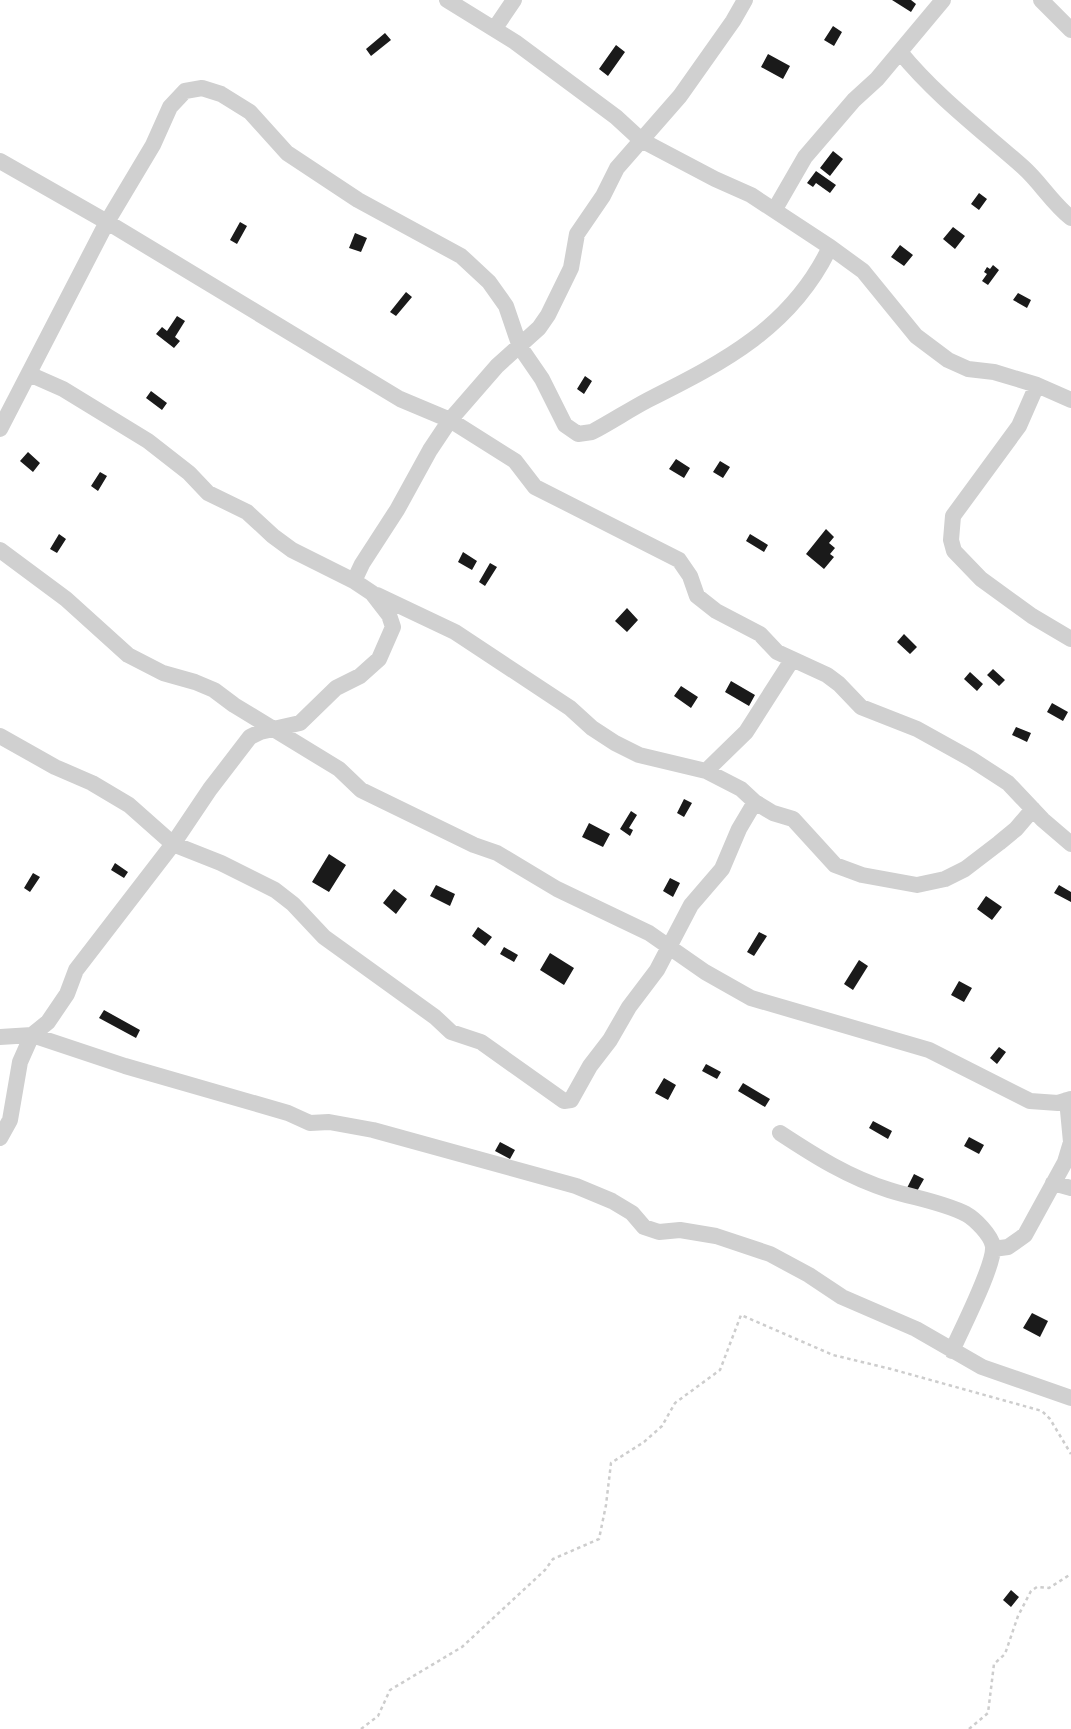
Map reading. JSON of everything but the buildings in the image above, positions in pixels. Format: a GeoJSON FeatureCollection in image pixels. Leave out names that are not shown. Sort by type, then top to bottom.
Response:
{"type":"FeatureCollection","features":[{"type":"Feature","properties":{"kind":"street"},"geometry":{"type":"LineString","coordinates":[[447,0],[495,28],[616,117],[640,140],[775,209],[830,247],[863,271],[916,336],[948,360],[968,369],[994,372],[1037,385],[1071,400]]}},
{"type":"Feature","properties":{"kind":"street"},"geometry":{"type":"LineString","coordinates":[[495,28],[514,0]]}},
{"type":"Feature","properties":{"kind":"street"},"geometry":{"type":"LineString","coordinates":[[354,581],[450,420],[497,366],[538,328],[548,315],[570,268],[577,234],[603,196],[617,168],[680,96],[745,0]]}},
{"type":"Feature","properties":{"kind":"street"},"geometry":{"type":"LineString","coordinates":[[775,209],[805,157],[854,100],[877,79],[943,0]]}},
{"type":"Feature","properties":{"kind":"street"},"geometry":{"type":"LineString","coordinates":[[1041,0],[1071,30]]}},
{"type":"Feature","properties":{"kind":"street"},"geometry":{"type":"LineString","coordinates":[[900,52],[943,99],[1025,169],[1071,218]]}},
{"type":"Feature","properties":{"kind":"street"},"geometry":{"type":"LineString","coordinates":[[0,429],[107,222],[153,145],[170,107],[185,91],[202,88],[221,94],[250,112],[287,153],[358,200],[461,256],[489,282],[506,306],[520,346],[542,379],[565,425],[578,434],[592,432],[740,351],[772,326],[808,287],[830,247]]}},
{"type":"Feature","properties":{"kind":"street"},"geometry":{"type":"LineString","coordinates":[[0,161],[107,222],[400,399],[450,420],[515,461],[535,486],[679,560],[690,576],[697,596],[716,611],[760,634],[777,652],[827,675],[861,707],[917,729],[1008,783],[1071,844]]}},
{"type":"Feature","properties":{"kind":"street"},"geometry":{"type":"LineString","coordinates":[[29,374],[63,389],[148,441],[208,493],[247,512],[292,550],[372,593],[455,632],[570,708],[592,728],[615,743],[639,755],[706,771],[741,789],[773,813],[793,819],[835,865],[862,875],[917,885],[945,879],[965,869],[1016,829],[1032,809]]}},
{"type":"Feature","properties":{"kind":"street"},"geometry":{"type":"LineString","coordinates":[[1037,385],[1019,426],[953,516],[951,540],[954,551],[981,579],[1032,616],[1071,639]]}},
{"type":"Feature","properties":{"kind":"street"},"geometry":{"type":"LineString","coordinates":[[0,550],[66,599],[128,655],[163,673],[195,681],[214,690],[273,730],[339,769],[361,790],[474,845],[497,853],[557,889],[638,928],[705,972],[751,998],[929,1050],[1030,1101],[1058,1103],[1069,1100],[1071,1142],[1065,1162],[1025,1235],[1008,1247],[993,1249]]}},
{"type":"Feature","properties":{"kind":"street"},"geometry":{"type":"LineString","coordinates":[[0,1138],[10,1120],[20,1062],[32,1035],[48,1023],[67,995],[76,970],[173,844],[250,737],[260,732],[300,723],[336,688],[360,676],[379,659],[393,627],[389,615],[372,593]]}},
{"type":"Feature","properties":{"kind":"street"},"geometry":{"type":"LineString","coordinates":[[706,771],[746,732],[792,660]]}},
{"type":"Feature","properties":{"kind":"street"},"geometry":{"type":"LineString","coordinates":[[0,736],[55,767],[92,783],[129,806],[173,844],[275,890],[293,904],[324,937],[435,1017],[451,1032],[481,1042],[564,1101],[571,1100],[629,1007],[657,970],[691,905],[722,869],[739,829],[755,802]]}},
{"type":"Feature","properties":{"kind":"street"},"geometry":{"type":"LineString","coordinates":[[0,1037],[32,1035],[125,1066],[288,1113],[310,1123],[329,1122],[373,1130],[576,1186],[612,1200],[632,1213],[644,1227],[659,1232],[680,1230],[716,1236],[770,1254],[842,1297],[916,1329],[982,1367],[1071,1398]]}},
{"type":"Feature","properties":{"kind":"street"},"geometry":{"type":"LineString","coordinates":[[780,1133],[828,1165],[859,1180],[968,1215],[983,1229],[993,1249],[987,1271],[952,1351]]}},
{"type":"Feature","properties":{"kind":"street"},"geometry":{"type":"LineString","coordinates":[[1053,1183],[1071,1188]]}},
{"type":"Feature","properties":{"kind":"path"},"geometry":{"type":"LineString","coordinates":[[362,1729],[378,1716],[390,1690],[462,1647],[545,1570],[553,1559],[599,1539],[611,1463],[644,1442],[662,1426],[675,1403],[720,1370],[741,1315],[833,1355],[1042,1411],[1071,1454]]}},
{"type":"Feature","properties":{"kind":"path"},"geometry":{"type":"LineString","coordinates":[[969,1729],[988,1713],[994,1664],[1005,1654],[1018,1616],[1031,1591],[1037,1587],[1049,1588],[1071,1574]]}}]}
